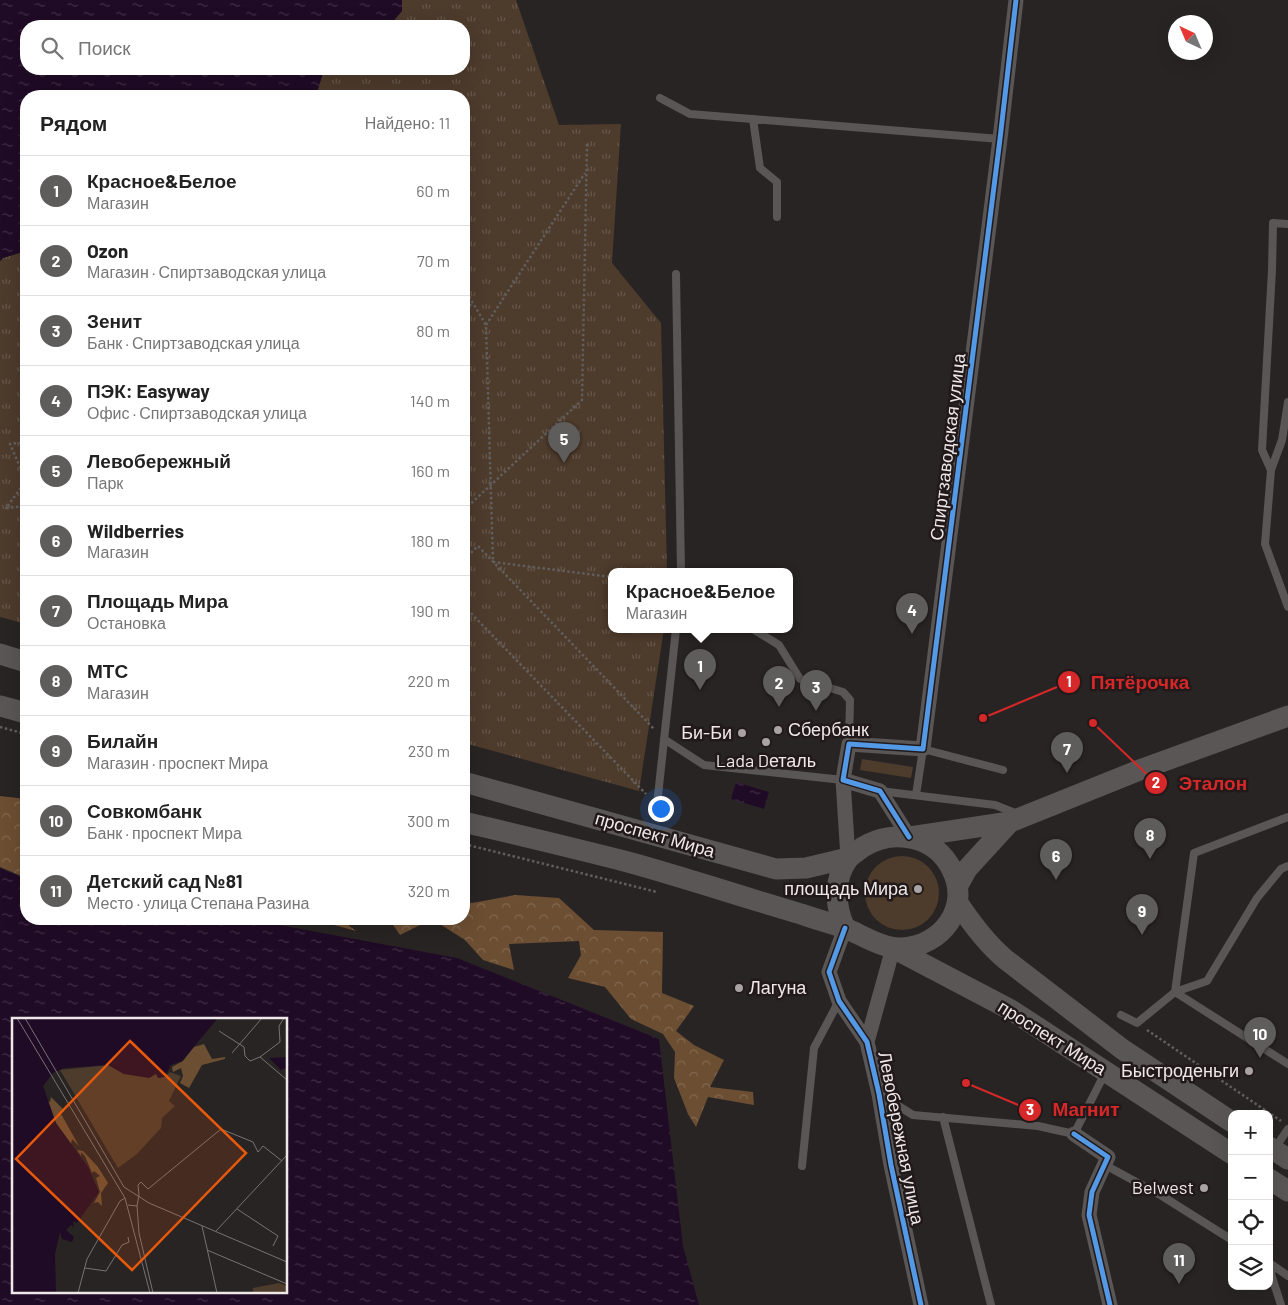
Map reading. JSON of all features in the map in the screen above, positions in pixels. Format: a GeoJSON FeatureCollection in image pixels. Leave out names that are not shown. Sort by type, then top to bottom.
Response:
{"type":"FeatureCollection","features":[{"type":"Feature","properties":{"kind":"main road"},"geometry":{"type":"LineString","coordinates":[[0,654],[20,660]]}},
{"type":"Feature","properties":{"kind":"main road"},"geometry":{"type":"LineString","coordinates":[[0,706],[20,711]]}},
{"type":"Feature","properties":{"kind":"main road"},"geometry":{"type":"LineString","coordinates":[[909,837],[1017,819],[1142,769],[1288,716]]}},
{"type":"Feature","properties":{"kind":"main road","name":"проспект Мира"},"geometry":{"type":"LineString","coordinates":[[470,784],[776,869],[806,868],[848,858]]}},
{"type":"Feature","properties":{"kind":"main road"},"geometry":{"type":"LineString","coordinates":[[958,894],[952,868],[941,854],[928,844],[909,837],[900,836],[876,841],[848,858],[841,872],[836,895],[840,918],[844,928],[893,948],[919,945],[941,933],[952,920],[958,894],[967,869],[1017,819]]}},
{"type":"Feature","properties":{"kind":"main road","name":"проспект Мира"},"geometry":{"type":"LineString","coordinates":[[470,823],[628,862],[844,928]]}},
{"type":"Feature","properties":{"kind":"main road","name":"проспект Мира"},"geometry":{"type":"LineString","coordinates":[[958,894],[976,930],[1005,959],[1122,1050],[1228,1119]]}},
{"type":"Feature","properties":{"kind":"main road","name":"проспект Мира"},"geometry":{"type":"LineString","coordinates":[[893,948],[1011,1010],[1228,1151]]}},
{"type":"Feature","properties":{"kind":"main road"},"geometry":{"type":"LineString","coordinates":[[1273,1182],[1288,1191]]}},
{"type":"Feature","properties":{"kind":"street","name":"Спиртзаводская улица"},"geometry":{"type":"LineString","coordinates":[[923,750],[1016,0]]}},
{"type":"Feature","properties":{"kind":"street"},"geometry":{"type":"LineString","coordinates":[[848,858],[844,780],[849,744],[923,750]]}},
{"type":"Feature","properties":{"kind":"street"},"geometry":{"type":"LineString","coordinates":[[844,780],[880,791],[909,837]]}},
{"type":"Feature","properties":{"kind":"street","name":"Левобережная улица"},"geometry":{"type":"LineString","coordinates":[[844,928],[830,972],[839,1001],[867,1042],[921,1305]]}},
{"type":"Feature","properties":{"kind":"street","name":"Левобережная улица"},"geometry":{"type":"LineString","coordinates":[[867,1042],[893,948]]}},
{"type":"Feature","properties":{"kind":"street"},"geometry":{"type":"LineString","coordinates":[[1074,1134],[1108,1157],[1092,1192],[1089,1215],[1110,1305]]}},
{"type":"Feature","properties":{"kind":"lane"},"geometry":{"type":"LineString","coordinates":[[660,98],[690,114],[1000,139]]}},
{"type":"Feature","properties":{"kind":"lane"},"geometry":{"type":"LineString","coordinates":[[753,119],[760,168],[777,182],[776,217]]}},
{"type":"Feature","properties":{"kind":"lane"},"geometry":{"type":"LineString","coordinates":[[1271,470],[1262,450],[1273,223],[1288,224]]}},
{"type":"Feature","properties":{"kind":"lane"},"geometry":{"type":"LineString","coordinates":[[676,274],[681,568]]}},
{"type":"Feature","properties":{"kind":"lane"},"geometry":{"type":"LineString","coordinates":[[1288,402],[1287,426],[1271,470],[1265,544],[1288,607]]}},
{"type":"Feature","properties":{"kind":"lane"},"geometry":{"type":"LineString","coordinates":[[657,805],[676,633]]}},
{"type":"Feature","properties":{"kind":"lane"},"geometry":{"type":"LineString","coordinates":[[760,633],[779,645],[800,679],[843,692],[850,700],[849,744]]}},
{"type":"Feature","properties":{"kind":"lane"},"geometry":{"type":"LineString","coordinates":[[664,739],[704,765],[844,780]]}},
{"type":"Feature","properties":{"kind":"lane"},"geometry":{"type":"LineString","coordinates":[[916,795],[923,750],[1003,770]]}},
{"type":"Feature","properties":{"kind":"lane"},"geometry":{"type":"LineString","coordinates":[[880,791],[994,805],[1017,819]]}},
{"type":"Feature","properties":{"kind":"lane"},"geometry":{"type":"LineString","coordinates":[[1175,992],[1194,853],[1288,817]]}},
{"type":"Feature","properties":{"kind":"lane"},"geometry":{"type":"LineString","coordinates":[[1121,1015],[1137,1023],[1175,992],[1207,981],[1257,898],[1281,869],[1288,866]]}},
{"type":"Feature","properties":{"kind":"lane"},"geometry":{"type":"LineString","coordinates":[[1175,992],[1288,1064]]}},
{"type":"Feature","properties":{"kind":"lane"},"geometry":{"type":"LineString","coordinates":[[802,1166],[814,1048],[839,1001]]}},
{"type":"Feature","properties":{"kind":"lane"},"geometry":{"type":"LineString","coordinates":[[879,1094],[913,1115],[1038,1126],[1074,1134],[1106,1072]]}},
{"type":"Feature","properties":{"kind":"lane"},"geometry":{"type":"LineString","coordinates":[[943,1117],[991,1305]]}},
{"type":"Feature","properties":{"kind":"lane"},"geometry":{"type":"LineString","coordinates":[[1277,1152],[1288,1128]]}},
{"type":"Feature","properties":{"kind":"lane"},"geometry":{"type":"LineString","coordinates":[[1105,1164],[1162,1196],[1228,1237]]}},
{"type":"Feature","properties":{"kind":"lane"},"geometry":{"type":"LineString","coordinates":[[1273,1265],[1288,1276]]}},
{"type":"Feature","properties":{"kind":"lane"},"geometry":{"type":"LineString","coordinates":[[1273,1280],[1281,1305]]}},
{"type":"Feature","properties":{"kind":"path"},"geometry":{"type":"LineString","coordinates":[[470,504],[582,400],[586,144]]}},
{"type":"Feature","properties":{"kind":"path"},"geometry":{"type":"LineString","coordinates":[[486,325],[586,171]]}},
{"type":"Feature","properties":{"kind":"path"},"geometry":{"type":"LineString","coordinates":[[470,298],[486,325],[493,562]]}},
{"type":"Feature","properties":{"kind":"path"},"geometry":{"type":"LineString","coordinates":[[20,443],[10,444],[20,466]]}},
{"type":"Feature","properties":{"kind":"path"},"geometry":{"type":"LineString","coordinates":[[20,488],[6,508],[20,507]]}},
{"type":"Feature","properties":{"kind":"path"},"geometry":{"type":"LineString","coordinates":[[470,554],[478,546],[664,739]]}},
{"type":"Feature","properties":{"kind":"path"},"geometry":{"type":"LineString","coordinates":[[493,562],[608,577]]}},
{"type":"Feature","properties":{"kind":"path"},"geometry":{"type":"LineString","coordinates":[[470,612],[657,805]]}},
{"type":"Feature","properties":{"kind":"path"},"geometry":{"type":"LineString","coordinates":[[0,727],[20,732]]}},
{"type":"Feature","properties":{"kind":"path"},"geometry":{"type":"LineString","coordinates":[[470,845],[657,892]]}},
{"type":"Feature","properties":{"kind":"path"},"geometry":{"type":"LineString","coordinates":[[1137,1023],[1288,1128]]}},
{"type":"Feature","properties":{"kind":"green space"},"geometry":{"type":"Polygon","coordinates":[[[402,0],[516,0],[559,125],[621,124],[612,263],[661,323],[667,568],[608,568],[608,633],[663,633],[639,791],[470,745],[470,90],[318,90],[322,75],[470,75],[470,20],[394,20],[402,11],[402,0]]]}},
{"type":"Feature","properties":{"kind":"green space"},"geometry":{"type":"Polygon","coordinates":[[[20,253],[20,622],[0,617],[0,261],[3,258],[20,253]]]}},
{"type":"Feature","properties":{"kind":"green space"},"geometry":{"type":"Polygon","coordinates":[[[862,759],[913,767],[911,778],[860,770],[862,759]]]}},
{"type":"Feature","properties":{"kind":"green space"},"geometry":{"type":"Polygon","coordinates":[[[0,796],[20,798],[20,875],[0,867],[0,796]]]}},
{"type":"Feature","properties":{"kind":"green space"},"geometry":{"type":"Polygon","coordinates":[[[895,856],[909,856],[923,862],[933,872],[939,886],[939,900],[933,914],[923,924],[909,930],[895,930],[881,924],[871,914],[865,900],[865,886],[871,872],[881,862],[895,856]]]}},
{"type":"Feature","properties":{"kind":"green space"},"geometry":{"type":"Polygon","coordinates":[[[515,895],[559,898],[594,930],[663,932],[662,993],[694,1006],[676,1031],[694,1045],[724,1060],[710,1087],[753,1092],[754,1105],[708,1097],[696,1127],[688,1114],[674,1078],[675,1052],[663,1034],[631,1019],[605,987],[568,978],[581,955],[579,941],[509,944],[514,970],[483,960],[465,940],[441,925],[470,925],[470,902],[515,895]]]}},
{"type":"Feature","properties":{"kind":"green space"},"geometry":{"type":"Polygon","coordinates":[[[334,925],[348,925],[356,931],[334,925]]]}},
{"type":"Feature","properties":{"kind":"green space"},"geometry":{"type":"Polygon","coordinates":[[[393,925],[420,925],[400,935],[393,925]]]}},
{"type":"Feature","properties":{"kind":"water"},"geometry":{"type":"Polygon","coordinates":[[[0,0],[402,0],[402,11],[394,20],[20,20],[20,75],[322,75],[318,90],[20,90],[20,253],[3,258],[0,261],[0,0]]]}},
{"type":"Feature","properties":{"kind":"water"},"geometry":{"type":"Polygon","coordinates":[[[736,782],[769,792],[764,809],[731,799],[736,782]]]}},
{"type":"Feature","properties":{"kind":"water"},"geometry":{"type":"Polygon","coordinates":[[[0,868],[20,876],[20,925],[279,925],[457,958],[659,1039],[683,1246],[699,1305],[0,1305],[0,868]]]}},
{"type":"Feature","properties":{"kind":"cycle path"},"geometry":{"type":"LineString","coordinates":[[909,837],[880,791],[843,780],[849,744],[923,749],[1016,0]]}},
{"type":"Feature","properties":{"kind":"cycle path"},"geometry":{"type":"LineString","coordinates":[[845,928],[829,972],[839,1001],[867,1042],[921,1305]]}},
{"type":"Feature","properties":{"kind":"cycle path"},"geometry":{"type":"LineString","coordinates":[[1074,1134],[1108,1157],[1092,1192],[1089,1215],[1110,1305]]}},
{"type":"Feature","properties":{"kind":"place","name":"Левобережный"},"geometry":{"type":"Point","coordinates":[564,463]}},
{"type":"Feature","properties":{"kind":"place","name":"ПЭК: Easyway"},"geometry":{"type":"Point","coordinates":[912,634]}},
{"type":"Feature","properties":{"kind":"place","name":"Красное&Белое"},"geometry":{"type":"Point","coordinates":[700,690]}},
{"type":"Feature","properties":{"kind":"place","name":"Ozon"},"geometry":{"type":"Point","coordinates":[779,707]}},
{"type":"Feature","properties":{"kind":"place","name":"Зенит"},"geometry":{"type":"Point","coordinates":[816,711]}},
{"type":"Feature","properties":{"kind":"place","name":"Пятёрочка"},"geometry":{"type":"Point","coordinates":[983,718]}},
{"type":"Feature","properties":{"kind":"place","name":"Эталон"},"geometry":{"type":"Point","coordinates":[1093,723]}},
{"type":"Feature","properties":{"kind":"place","name":"Сбербанк"},"geometry":{"type":"Point","coordinates":[778,730]}},
{"type":"Feature","properties":{"kind":"place","name":"Би-Би"},"geometry":{"type":"Point","coordinates":[742,733]}},
{"type":"Feature","properties":{"kind":"place","name":"Lada Dеталь"},"geometry":{"type":"Point","coordinates":[766,742]}},
{"type":"Feature","properties":{"kind":"place","name":"Площадь Мира"},"geometry":{"type":"Point","coordinates":[1067,773]}},
{"type":"Feature","properties":{"kind":"place","name":"МТС"},"geometry":{"type":"Point","coordinates":[1150,859]}},
{"type":"Feature","properties":{"kind":"place","name":"Wildberries"},"geometry":{"type":"Point","coordinates":[1056,880]}},
{"type":"Feature","properties":{"kind":"place","name":"площадь Мира"},"geometry":{"type":"Point","coordinates":[918,889]}},
{"type":"Feature","properties":{"kind":"place","name":"Билайн"},"geometry":{"type":"Point","coordinates":[1142,935]}},
{"type":"Feature","properties":{"kind":"place","name":"Лагуна"},"geometry":{"type":"Point","coordinates":[739,988]}},
{"type":"Feature","properties":{"kind":"place","name":"Совкомбанк"},"geometry":{"type":"Point","coordinates":[1260,1058]}},
{"type":"Feature","properties":{"kind":"place","name":"Быстроденьги"},"geometry":{"type":"Point","coordinates":[1249,1071]}},
{"type":"Feature","properties":{"kind":"place","name":"Магнит"},"geometry":{"type":"Point","coordinates":[966,1083]}},
{"type":"Feature","properties":{"kind":"place","name":"Belwest"},"geometry":{"type":"Point","coordinates":[1204,1188]}},
{"type":"Feature","properties":{"kind":"place","name":"Детский сад №81"},"geometry":{"type":"Point","coordinates":[1179,1284]}}]}
